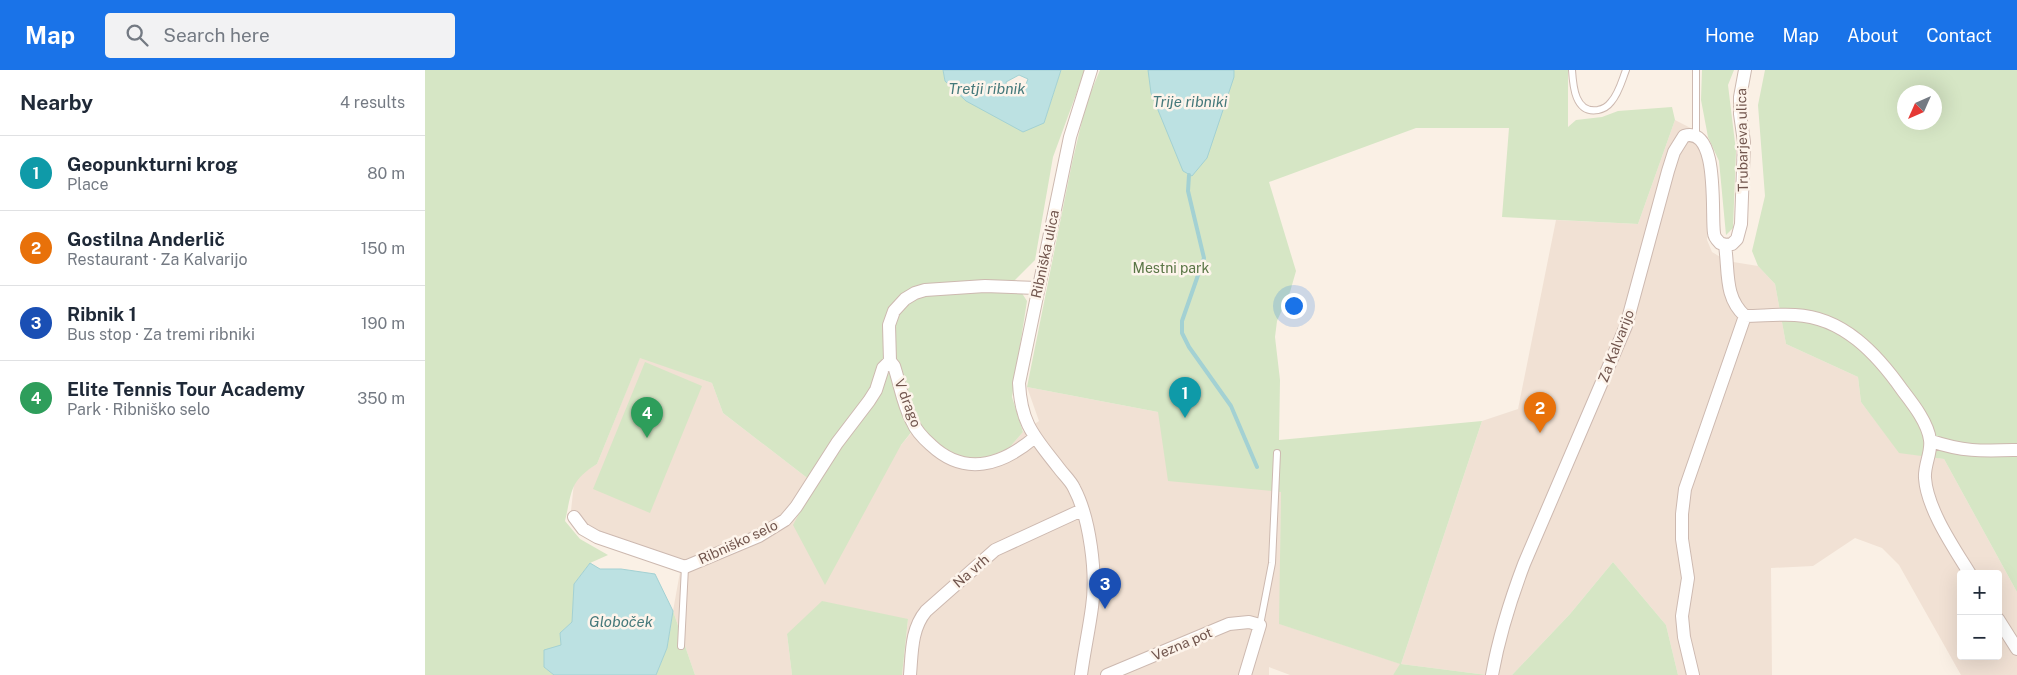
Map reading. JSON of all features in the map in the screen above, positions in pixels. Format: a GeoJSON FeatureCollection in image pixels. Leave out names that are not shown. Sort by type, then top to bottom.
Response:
{"type":"FeatureCollection","features":[{"type":"Feature","properties":{"kind":"street","name":"Ribniška ulica"},"geometry":{"type":"LineString","coordinates":[[1081,675],[1094,586],[1087,531],[1074,487],[1034,438],[1020,401],[1019,383],[1037,288],[1070,137],[1091,70]]}},
{"type":"Feature","properties":{"kind":"street","name":"Trubarjeva ulica"},"geometry":{"type":"LineString","coordinates":[[1725,245],[1732,244],[1737,239],[1741,224],[1744,151],[1740,97],[1745,70]]}},
{"type":"Feature","properties":{"kind":"street","name":"Za Kalvarijo"},"geometry":{"type":"LineString","coordinates":[[1492,675],[1509,602],[1626,326],[1674,152],[1684,136],[1689,134],[1696,136]]}},
{"type":"Feature","properties":{"kind":"street"},"geometry":{"type":"LineString","coordinates":[[1696,136],[1706,148],[1710,164],[1714,233],[1720,243],[1725,245],[1729,292],[1736,308],[1745,316],[1796,315],[1817,319],[1838,327],[1863,344],[1881,360],[1911,402],[1927,430],[1931,441],[1925,468],[1925,479],[1929,495],[1937,517],[1968,570]]}},
{"type":"Feature","properties":{"kind":"street"},"geometry":{"type":"LineString","coordinates":[[890,361],[889,325],[894,311],[905,299],[915,293],[925,290],[985,286],[1037,288]]}},
{"type":"Feature","properties":{"kind":"street"},"geometry":{"type":"LineString","coordinates":[[1693,675],[1684,637],[1682,616],[1688,578],[1682,539],[1681,514],[1685,489],[1745,316]]}},
{"type":"Feature","properties":{"kind":"street","name":"V drago"},"geometry":{"type":"LineString","coordinates":[[890,361],[894,366],[914,425],[923,438],[946,457],[960,463],[982,464],[998,461],[1024,447],[1034,438]]}},
{"type":"Feature","properties":{"kind":"street","name":"Ribniško selo"},"geometry":{"type":"LineString","coordinates":[[573,517],[583,529],[597,537],[685,567],[759,536],[785,520],[795,507],[837,443],[869,401],[876,390],[883,368],[890,361]]}},
{"type":"Feature","properties":{"kind":"street"},"geometry":{"type":"LineString","coordinates":[[1931,441],[1954,449],[1974,452],[2017,450]]}},
{"type":"Feature","properties":{"kind":"street","name":"Na vrh"},"geometry":{"type":"LineString","coordinates":[[910,675],[914,629],[918,620],[926,611],[995,550],[1016,539],[1047,528],[1082,510]]}},
{"type":"Feature","properties":{"kind":"street","name":"Vezna pot"},"geometry":{"type":"LineString","coordinates":[[1107,675],[1229,624],[1249,622],[1260,625]]}},
{"type":"Feature","properties":{"kind":"street"},"geometry":{"type":"LineString","coordinates":[[1245,675],[1260,625]]}},
{"type":"Feature","properties":{"kind":"street"},"geometry":{"type":"LineString","coordinates":[[2002,625],[2017,649]]}},
{"type":"Feature","properties":{"kind":"lane"},"geometry":{"type":"LineString","coordinates":[[1572,70],[1576,97],[1582,106],[1588,110],[1604,108],[1611,102],[1617,93],[1626,70]]}},
{"type":"Feature","properties":{"kind":"lane"},"geometry":{"type":"LineString","coordinates":[[1696,70],[1696,136]]}},
{"type":"Feature","properties":{"kind":"lane"},"geometry":{"type":"LineString","coordinates":[[1260,625],[1273,563],[1277,453]]}},
{"type":"Feature","properties":{"kind":"lane"},"geometry":{"type":"LineString","coordinates":[[681,646],[685,567]]}},
{"type":"Feature","properties":{"kind":"shaded area"},"geometry":{"type":"Polygon","coordinates":[[[1675,120],[1708,137],[1707,240],[1712,252],[1727,261],[1758,266],[1775,284],[1786,344],[1858,377],[1861,402],[1899,452],[1944,459],[2017,592],[2017,675],[1961,675],[1899,565],[1882,548],[1855,538],[1813,566],[1771,568],[1772,675],[1678,675],[1666,625],[1613,562],[1570,614],[1512,675],[1487,675],[1401,664],[1482,421],[1518,409],[1556,220],[1638,224],[1675,120]]]}},
{"type":"Feature","properties":{"kind":"shaded area"},"geometry":{"type":"Polygon","coordinates":[[[640,357],[712,383],[723,413],[815,484],[901,445],[918,425],[1009,448],[1023,432],[1039,421],[1027,387],[1158,412],[1281,492],[1280,624],[1401,664],[1393,675],[1290,675],[1269,667],[1269,675],[902,675],[908,619],[787,634],[792,675],[695,675],[673,611],[680,572],[570,520],[574,483],[582,473],[597,464],[640,357]]]}},
{"type":"Feature","properties":{"kind":"green space"},"geometry":{"type":"Polygon","coordinates":[[[425,70],[943,70],[945,81],[1044,123],[1061,70],[1085,70],[1053,157],[1035,260],[1014,281],[1027,301],[1012,397],[1023,432],[1009,448],[985,458],[969,461],[947,452],[917,425],[901,445],[825,585],[793,525],[815,484],[723,413],[712,383],[640,358],[597,464],[581,476],[576,482],[571,495],[565,521],[580,539],[608,555],[590,563],[574,584],[572,622],[560,633],[561,645],[544,667],[554,675],[425,675],[425,70]]]}},
{"type":"Feature","properties":{"kind":"green space","name":"Mestni park"},"geometry":{"type":"Polygon","coordinates":[[[1100,70],[1568,70],[1568,127],[1576,120],[1602,117],[1618,111],[1672,107],[1675,120],[1638,224],[1502,217],[1509,128],[1416,128],[1269,182],[1296,271],[1290,292],[1277,321],[1275,337],[1280,380],[1279,440],[1482,421],[1401,664],[1487,675],[1393,675],[1400,664],[1279,624],[1281,492],[1168,481],[1158,412],[1027,387],[1072,163],[1086,104],[1100,70]]]}},
{"type":"Feature","properties":{"kind":"green space"},"geometry":{"type":"Polygon","coordinates":[[[1702,70],[1734,70],[1728,85],[1736,151],[1733,228],[1726,235],[1719,161],[1708,137],[1701,100],[1702,70]]]}},
{"type":"Feature","properties":{"kind":"green space"},"geometry":{"type":"Polygon","coordinates":[[[1765,70],[2017,70],[2017,592],[1944,459],[1899,453],[1861,402],[1858,377],[1786,344],[1775,284],[1758,266],[1752,251],[1765,196],[1758,105],[1765,70]]]}},
{"type":"Feature","properties":{"kind":"green space"},"geometry":{"type":"Polygon","coordinates":[[[645,362],[702,386],[650,513],[593,489],[645,362]]]}},
{"type":"Feature","properties":{"kind":"green space"},"geometry":{"type":"Polygon","coordinates":[[[1613,562],[1666,625],[1678,675],[1512,675],[1570,614],[1613,562]]]}},
{"type":"Feature","properties":{"kind":"green space"},"geometry":{"type":"Polygon","coordinates":[[[822,601],[908,619],[902,675],[792,675],[787,634],[822,601]]]}},
{"type":"Feature","properties":{"kind":"green space"},"geometry":{"type":"Polygon","coordinates":[[[673,611],[695,675],[656,675],[667,648],[673,611]]]}},
{"type":"Feature","properties":{"kind":"water","name":"Tretji ribnik"},"geometry":{"type":"Polygon","coordinates":[[[943,70],[1061,70],[1044,123],[1023,132],[966,101],[945,81],[943,70]],[[1019,75],[1006,82],[1008,92],[1022,94],[1028,79],[1019,75]]]}},
{"type":"Feature","properties":{"kind":"water","name":"Trije ribniki"},"geometry":{"type":"Polygon","coordinates":[[[1148,70],[1234,70],[1234,77],[1207,158],[1192,176],[1183,171],[1151,93],[1148,70]]]}},
{"type":"Feature","properties":{"kind":"water","name":"Globoček"},"geometry":{"type":"Polygon","coordinates":[[[590,563],[600,569],[621,569],[655,574],[673,611],[667,648],[656,675],[554,675],[544,667],[544,650],[561,645],[560,633],[572,622],[574,584],[590,563]]]}},
{"type":"Feature","properties":{"kind":"waterway"},"geometry":{"type":"LineString","coordinates":[[1189,175],[1188,191],[1204,258],[1182,321],[1182,333],[1189,347],[1231,406],[1257,467]]}},
{"type":"Feature","properties":{"kind":"place","name":"Geopunkturni krog"},"geometry":{"type":"Point","coordinates":[1185,418]}},
{"type":"Feature","properties":{"kind":"place","name":"Gostilna Anderlič"},"geometry":{"type":"Point","coordinates":[1540,433]}},
{"type":"Feature","properties":{"kind":"place","name":"Elite Tennis Tour Academy"},"geometry":{"type":"Point","coordinates":[647,438]}},
{"type":"Feature","properties":{"kind":"place","name":"Ribnik 1"},"geometry":{"type":"Point","coordinates":[1105,609]}}]}
